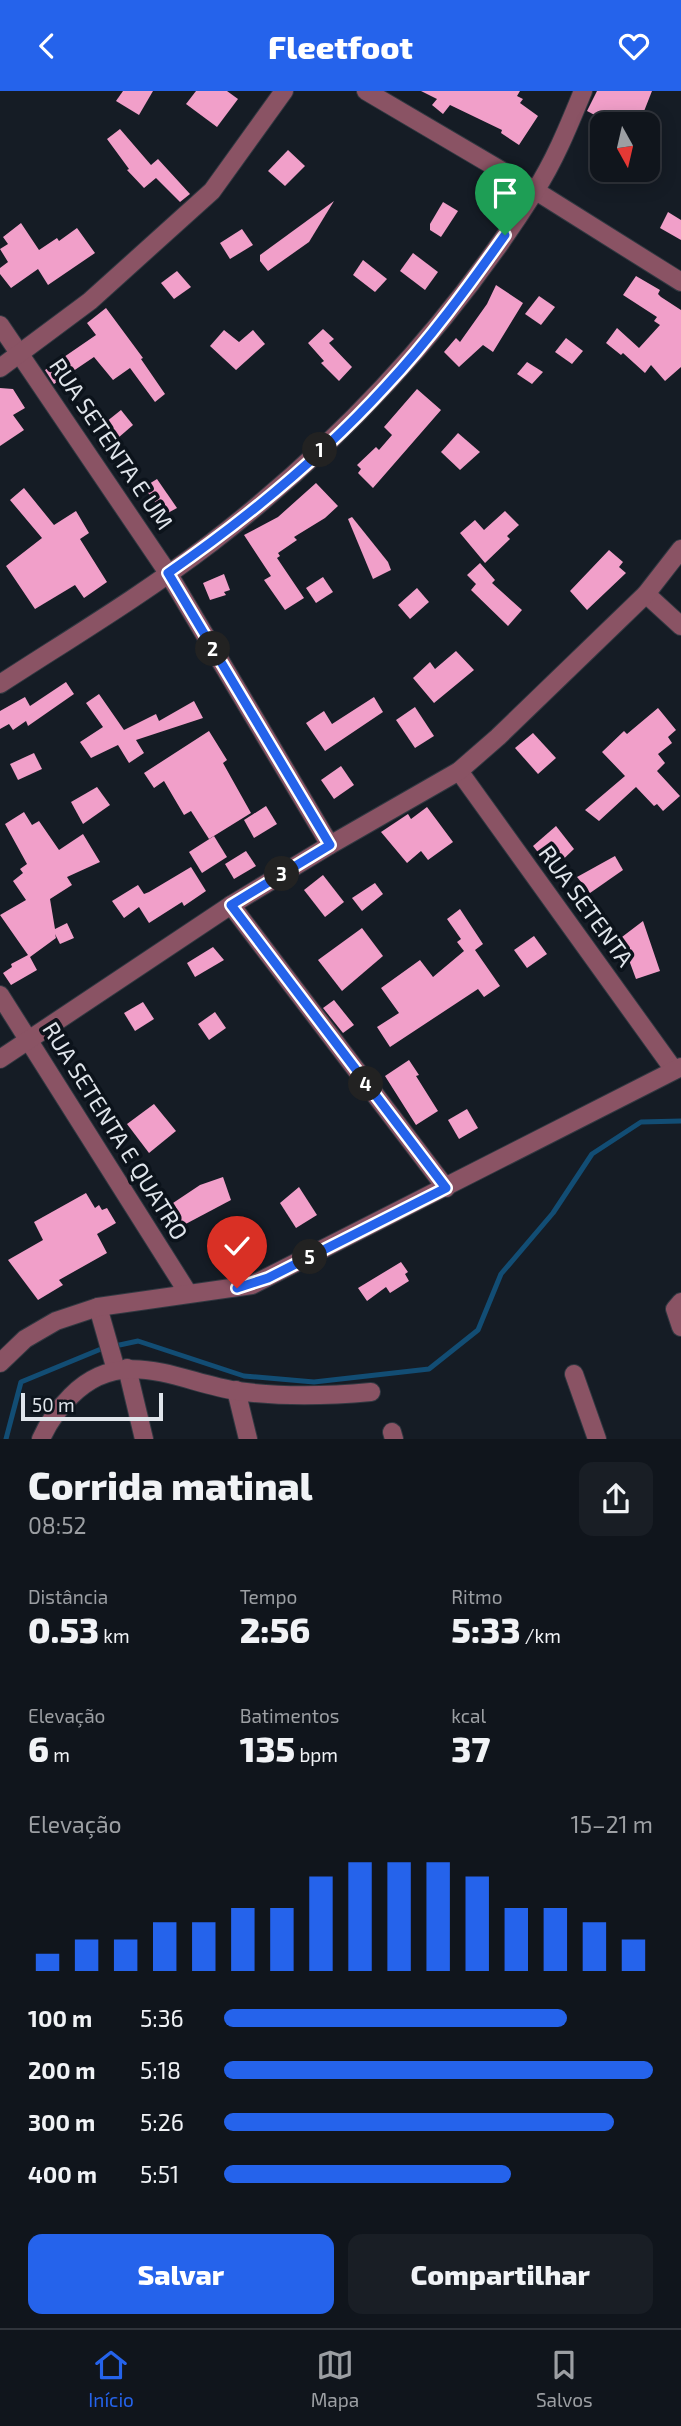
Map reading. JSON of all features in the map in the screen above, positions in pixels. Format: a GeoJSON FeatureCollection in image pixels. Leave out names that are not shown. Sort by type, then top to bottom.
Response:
{"type":"FeatureCollection","features":[{"type":"Feature","properties":{"kind":"street"},"geometry":{"type":"LineString","coordinates":[[0,368],[90,301],[212,191],[284,91]]}},
{"type":"Feature","properties":{"kind":"street"},"geometry":{"type":"LineString","coordinates":[[366,91],[536,191],[681,282]]}},
{"type":"Feature","properties":{"kind":"street"},"geometry":{"type":"LineString","coordinates":[[0,684],[222,534],[366,407],[450,310],[536,191],[583,91]]}},
{"type":"Feature","properties":{"kind":"street","name":"RUA SETENTA E UM"},"geometry":{"type":"LineString","coordinates":[[0,325],[168,573],[330,845]]}},
{"type":"Feature","properties":{"kind":"street"},"geometry":{"type":"LineString","coordinates":[[0,1059],[231,905],[459,771],[498,737],[646,594],[681,549]]}},
{"type":"Feature","properties":{"kind":"street"},"geometry":{"type":"LineString","coordinates":[[646,594],[681,626]]}},
{"type":"Feature","properties":{"kind":"street","name":"RUA SETENTA"},"geometry":{"type":"LineString","coordinates":[[459,771],[678,1068]]}},
{"type":"Feature","properties":{"kind":"street"},"geometry":{"type":"LineString","coordinates":[[231,905],[446,1188]]}},
{"type":"Feature","properties":{"kind":"street","name":"RUA SETENTA E QUATRO"},"geometry":{"type":"LineString","coordinates":[[0,995],[188,1293]]}},
{"type":"Feature","properties":{"kind":"street"},"geometry":{"type":"LineString","coordinates":[[0,1363],[25,1339],[55,1321],[188,1293],[252,1285],[678,1068]]}},
{"type":"Feature","properties":{"kind":"street"},"geometry":{"type":"LineString","coordinates":[[681,1302],[675,1309],[681,1327]]}},
{"type":"Feature","properties":{"kind":"street"},"geometry":{"type":"LineString","coordinates":[[99,1313],[144,1439]]}},
{"type":"Feature","properties":{"kind":"street"},"geometry":{"type":"LineString","coordinates":[[41,1439],[56,1413],[78,1389],[119,1366],[173,1374],[236,1390],[299,1395],[371,1392]]}},
{"type":"Feature","properties":{"kind":"street"},"geometry":{"type":"LineString","coordinates":[[574,1374],[597,1439]]}},
{"type":"Feature","properties":{"kind":"street"},"geometry":{"type":"LineString","coordinates":[[236,1390],[248,1439]]}},
{"type":"Feature","properties":{"kind":"building"},"geometry":{"type":"Polygon","coordinates":[[[123,91],[153,91],[139,115],[116,101],[123,91]]]}},
{"type":"Feature","properties":{"kind":"building"},"geometry":{"type":"Polygon","coordinates":[[[196,91],[227,91],[238,99],[217,127],[186,104],[196,91]]]}},
{"type":"Feature","properties":{"kind":"building"},"geometry":{"type":"Polygon","coordinates":[[[421,91],[520,91],[517,96],[523,99],[520,103],[538,116],[519,145],[501,133],[502,130],[450,105],[443,114],[432,105],[437,99],[421,91]]]}},
{"type":"Feature","properties":{"kind":"building"},"geometry":{"type":"Polygon","coordinates":[[[597,91],[652,91],[644,112],[587,111],[597,91]]]}},
{"type":"Feature","properties":{"kind":"building"},"geometry":{"type":"Polygon","coordinates":[[[120,129],[151,165],[158,159],[190,194],[180,202],[156,178],[144,188],[127,170],[129,169],[107,139],[120,129]]]}},
{"type":"Feature","properties":{"kind":"building"},"geometry":{"type":"Polygon","coordinates":[[[288,150],[305,166],[285,186],[268,171],[288,150]]]}},
{"type":"Feature","properties":{"kind":"building"},"geometry":{"type":"Polygon","coordinates":[[[334,201],[309,242],[268,271],[260,261],[260,255],[334,201]]]}},
{"type":"Feature","properties":{"kind":"building"},"geometry":{"type":"Polygon","coordinates":[[[443,202],[458,211],[441,237],[430,230],[430,224],[443,202]]]}},
{"type":"Feature","properties":{"kind":"building"},"geometry":{"type":"Polygon","coordinates":[[[668,212],[681,220],[681,240],[660,228],[668,212]]]}},
{"type":"Feature","properties":{"kind":"building"},"geometry":{"type":"Polygon","coordinates":[[[21,223],[39,250],[57,238],[59,241],[77,228],[95,253],[48,285],[38,269],[11,288],[0,274],[0,268],[8,262],[0,249],[8,244],[3,237],[21,223]]]}},
{"type":"Feature","properties":{"kind":"building"},"geometry":{"type":"Polygon","coordinates":[[[242,229],[253,245],[230,259],[220,243],[242,229]]]}},
{"type":"Feature","properties":{"kind":"building"},"geometry":{"type":"Polygon","coordinates":[[[413,253],[438,272],[425,290],[400,271],[413,253]]]}},
{"type":"Feature","properties":{"kind":"building"},"geometry":{"type":"Polygon","coordinates":[[[363,260],[387,279],[375,292],[353,275],[363,260]]]}},
{"type":"Feature","properties":{"kind":"building"},"geometry":{"type":"Polygon","coordinates":[[[177,271],[191,287],[174,299],[161,283],[177,271]]]}},
{"type":"Feature","properties":{"kind":"building"},"geometry":{"type":"Polygon","coordinates":[[[636,276],[660,290],[658,294],[661,297],[681,310],[681,367],[665,381],[651,365],[645,373],[623,353],[621,355],[606,343],[617,328],[639,348],[660,325],[654,321],[657,317],[623,295],[636,276]]]}},
{"type":"Feature","properties":{"kind":"building"},"geometry":{"type":"Polygon","coordinates":[[[496,285],[523,303],[493,352],[483,345],[459,367],[444,352],[456,338],[460,342],[487,304],[496,285]]]}},
{"type":"Feature","properties":{"kind":"building"},"geometry":{"type":"Polygon","coordinates":[[[539,296],[555,307],[541,325],[525,314],[539,296]]]}},
{"type":"Feature","properties":{"kind":"building"},"geometry":{"type":"Polygon","coordinates":[[[106,308],[143,358],[141,359],[165,394],[155,402],[130,368],[113,380],[94,357],[54,384],[45,370],[96,335],[87,323],[106,308]]]}},
{"type":"Feature","properties":{"kind":"building"},"geometry":{"type":"Polygon","coordinates":[[[323,329],[334,339],[329,343],[352,367],[339,381],[321,363],[324,361],[308,343],[323,329]]]}},
{"type":"Feature","properties":{"kind":"building"},"geometry":{"type":"Polygon","coordinates":[[[224,330],[239,342],[253,330],[265,344],[236,370],[210,346],[224,330]]]}},
{"type":"Feature","properties":{"kind":"building"},"geometry":{"type":"Polygon","coordinates":[[[566,338],[583,351],[572,364],[555,352],[566,338]]]}},
{"type":"Feature","properties":{"kind":"building"},"geometry":{"type":"Polygon","coordinates":[[[527,362],[543,372],[532,384],[517,374],[527,362]]]}},
{"type":"Feature","properties":{"kind":"building"},"geometry":{"type":"Polygon","coordinates":[[[0,388],[13,389],[25,408],[13,415],[24,430],[0,446],[0,388]]]}},
{"type":"Feature","properties":{"kind":"building"},"geometry":{"type":"Polygon","coordinates":[[[417,389],[441,410],[373,488],[358,473],[361,469],[357,465],[376,447],[379,450],[392,435],[384,427],[417,389]]]}},
{"type":"Feature","properties":{"kind":"building"},"geometry":{"type":"Polygon","coordinates":[[[121,410],[133,425],[118,438],[106,422],[121,410]]]}},
{"type":"Feature","properties":{"kind":"building"},"geometry":{"type":"Polygon","coordinates":[[[458,433],[480,452],[460,470],[441,452],[458,433]]]}},
{"type":"Feature","properties":{"kind":"building"},"geometry":{"type":"Polygon","coordinates":[[[157,479],[177,508],[164,515],[144,487],[157,479]]]}},
{"type":"Feature","properties":{"kind":"building"},"geometry":{"type":"Polygon","coordinates":[[[316,483],[338,506],[325,518],[294,537],[297,540],[278,553],[280,556],[277,558],[304,598],[285,610],[264,580],[271,576],[244,535],[278,517],[316,483]]]}},
{"type":"Feature","properties":{"kind":"building"},"geometry":{"type":"Polygon","coordinates":[[[24,488],[54,525],[76,511],[89,533],[80,539],[107,582],[84,598],[75,585],[35,609],[6,566],[42,538],[10,500],[24,488]]]}},
{"type":"Feature","properties":{"kind":"building"},"geometry":{"type":"Polygon","coordinates":[[[505,511],[519,525],[507,536],[510,539],[485,563],[460,533],[475,520],[484,530],[505,511]]]}},
{"type":"Feature","properties":{"kind":"building"},"geometry":{"type":"Polygon","coordinates":[[[352,517],[388,562],[391,570],[373,579],[348,519],[352,517]]]}},
{"type":"Feature","properties":{"kind":"building"},"geometry":{"type":"Polygon","coordinates":[[[609,550],[623,562],[619,567],[626,573],[587,610],[570,591],[609,550]]]}},
{"type":"Feature","properties":{"kind":"building"},"geometry":{"type":"Polygon","coordinates":[[[480,563],[495,580],[492,583],[522,610],[508,626],[471,590],[476,584],[467,575],[480,563]]]}},
{"type":"Feature","properties":{"kind":"building"},"geometry":{"type":"Polygon","coordinates":[[[224,574],[230,590],[224,592],[226,595],[210,600],[203,583],[224,574]]]}},
{"type":"Feature","properties":{"kind":"building"},"geometry":{"type":"Polygon","coordinates":[[[323,577],[333,592],[316,603],[306,588],[323,577]]]}},
{"type":"Feature","properties":{"kind":"building"},"geometry":{"type":"Polygon","coordinates":[[[417,588],[429,602],[410,619],[398,605],[417,588]]]}},
{"type":"Feature","properties":{"kind":"building"},"geometry":{"type":"Polygon","coordinates":[[[456,651],[474,670],[434,703],[413,678],[430,662],[435,669],[456,651]]]}},
{"type":"Feature","properties":{"kind":"building"},"geometry":{"type":"Polygon","coordinates":[[[66,682],[74,694],[28,726],[26,721],[13,730],[9,724],[0,729],[0,711],[25,697],[30,706],[66,682]]]}},
{"type":"Feature","properties":{"kind":"building"},"geometry":{"type":"Polygon","coordinates":[[[99,694],[124,730],[156,714],[159,721],[194,701],[203,718],[136,740],[144,753],[129,763],[118,745],[91,758],[80,742],[103,727],[86,703],[99,694]]]}},
{"type":"Feature","properties":{"kind":"building"},"geometry":{"type":"Polygon","coordinates":[[[374,697],[383,712],[325,751],[306,723],[324,711],[332,724],[374,697]]]}},
{"type":"Feature","properties":{"kind":"building"},"geometry":{"type":"Polygon","coordinates":[[[415,707],[434,736],[415,748],[396,720],[415,707]]]}},
{"type":"Feature","properties":{"kind":"building"},"geometry":{"type":"Polygon","coordinates":[[[658,708],[676,730],[668,737],[672,743],[658,754],[665,763],[657,771],[680,796],[663,811],[657,804],[654,806],[636,787],[599,821],[585,810],[625,776],[602,752],[624,731],[627,734],[658,708]]]}},
{"type":"Feature","properties":{"kind":"building"},"geometry":{"type":"Polygon","coordinates":[[[209,731],[227,760],[223,763],[251,813],[209,839],[191,811],[184,815],[164,781],[154,788],[144,773],[209,731]]]}},
{"type":"Feature","properties":{"kind":"building"},"geometry":{"type":"Polygon","coordinates":[[[533,733],[556,758],[538,774],[515,748],[533,733]]]}},
{"type":"Feature","properties":{"kind":"building"},"geometry":{"type":"Polygon","coordinates":[[[34,753],[42,769],[18,780],[10,764],[34,753]]]}},
{"type":"Feature","properties":{"kind":"building"},"geometry":{"type":"Polygon","coordinates":[[[341,766],[354,785],[334,799],[321,780],[341,766]]]}},
{"type":"Feature","properties":{"kind":"building"},"geometry":{"type":"Polygon","coordinates":[[[97,787],[110,805],[83,824],[71,802],[97,787]]]}},
{"type":"Feature","properties":{"kind":"building"},"geometry":{"type":"Polygon","coordinates":[[[266,806],[277,824],[254,838],[244,820],[266,806]]]}},
{"type":"Feature","properties":{"kind":"building"},"geometry":{"type":"Polygon","coordinates":[[[427,807],[453,842],[428,860],[421,851],[407,863],[381,832],[408,814],[411,819],[427,807]]]}},
{"type":"Feature","properties":{"kind":"building"},"geometry":{"type":"Polygon","coordinates":[[[24,812],[32,825],[39,821],[59,850],[83,834],[100,862],[67,877],[72,885],[50,899],[55,929],[67,923],[74,938],[60,944],[55,934],[56,938],[30,957],[37,970],[11,985],[3,973],[12,967],[11,964],[28,955],[0,915],[26,900],[13,881],[23,873],[20,869],[27,864],[5,824],[24,812]]]}},
{"type":"Feature","properties":{"kind":"building"},"geometry":{"type":"Polygon","coordinates":[[[556,826],[574,849],[552,870],[533,846],[556,826]]]}},
{"type":"Feature","properties":{"kind":"building"},"geometry":{"type":"Polygon","coordinates":[[[214,836],[227,857],[202,873],[189,852],[214,836]]]}},
{"type":"Feature","properties":{"kind":"building"},"geometry":{"type":"Polygon","coordinates":[[[246,851],[256,866],[234,879],[225,864],[246,851]]]}},
{"type":"Feature","properties":{"kind":"building"},"geometry":{"type":"Polygon","coordinates":[[[615,856],[623,870],[590,893],[577,877],[615,856]]]}},
{"type":"Feature","properties":{"kind":"building"},"geometry":{"type":"Polygon","coordinates":[[[191,867],[206,891],[184,906],[182,902],[149,923],[139,907],[124,918],[112,901],[138,885],[144,894],[149,892],[191,867]]]}},
{"type":"Feature","properties":{"kind":"building"},"geometry":{"type":"Polygon","coordinates":[[[323,875],[344,902],[325,917],[304,890],[323,875]]]}},
{"type":"Feature","properties":{"kind":"building"},"geometry":{"type":"Polygon","coordinates":[[[375,883],[383,894],[362,911],[352,898],[375,883]]]}},
{"type":"Feature","properties":{"kind":"building"},"geometry":{"type":"Polygon","coordinates":[[[460,909],[483,944],[475,950],[500,986],[484,997],[478,989],[390,1047],[377,1027],[399,1013],[381,988],[420,960],[433,977],[464,951],[457,942],[461,939],[447,919],[460,909]]]}},
{"type":"Feature","properties":{"kind":"building"},"geometry":{"type":"Polygon","coordinates":[[[643,921],[660,971],[636,979],[626,952],[618,940],[643,921]]]}},
{"type":"Feature","properties":{"kind":"building"},"geometry":{"type":"Polygon","coordinates":[[[362,928],[383,956],[342,991],[318,960],[362,928]]]}},
{"type":"Feature","properties":{"kind":"building"},"geometry":{"type":"Polygon","coordinates":[[[534,936],[547,954],[527,968],[514,950],[534,936]]]}},
{"type":"Feature","properties":{"kind":"building"},"geometry":{"type":"Polygon","coordinates":[[[213,947],[224,960],[195,977],[187,963],[213,947]]]}},
{"type":"Feature","properties":{"kind":"building"},"geometry":{"type":"Polygon","coordinates":[[[334,1000],[354,1025],[343,1033],[323,1008],[334,1000]]]}},
{"type":"Feature","properties":{"kind":"building"},"geometry":{"type":"Polygon","coordinates":[[[143,1002],[154,1019],[135,1031],[124,1013],[143,1002]]]}},
{"type":"Feature","properties":{"kind":"building"},"geometry":{"type":"Polygon","coordinates":[[[215,1012],[226,1028],[209,1040],[198,1024],[215,1012]]]}},
{"type":"Feature","properties":{"kind":"building"},"geometry":{"type":"Polygon","coordinates":[[[409,1060],[438,1111],[416,1125],[385,1076],[409,1060]]]}},
{"type":"Feature","properties":{"kind":"building"},"geometry":{"type":"Polygon","coordinates":[[[154,1104],[176,1131],[149,1153],[127,1124],[154,1104]]]}},
{"type":"Feature","properties":{"kind":"building"},"geometry":{"type":"Polygon","coordinates":[[[467,1109],[478,1128],[459,1139],[448,1120],[467,1109]]]}},
{"type":"Feature","properties":{"kind":"building"},"geometry":{"type":"Polygon","coordinates":[[[223,1177],[231,1200],[180,1227],[167,1207],[200,1185],[223,1177]]]}},
{"type":"Feature","properties":{"kind":"building"},"geometry":{"type":"Polygon","coordinates":[[[299,1187],[317,1215],[296,1228],[280,1203],[299,1187]]]}},
{"type":"Feature","properties":{"kind":"building"},"geometry":{"type":"Polygon","coordinates":[[[86,1193],[95,1208],[99,1205],[102,1210],[107,1208],[116,1223],[97,1234],[107,1253],[59,1280],[63,1285],[38,1300],[8,1260],[43,1240],[34,1222],[86,1193]]]}},
{"type":"Feature","properties":{"kind":"building"},"geometry":{"type":"Polygon","coordinates":[[[401,1262],[408,1272],[405,1274],[409,1281],[390,1293],[386,1287],[367,1301],[358,1288],[401,1262]]]}},
{"type":"Feature","properties":{"kind":"waterway"},"geometry":{"type":"LineString","coordinates":[[6,1439],[21,1382],[101,1349],[138,1341],[244,1376],[314,1382],[429,1369],[478,1330],[501,1274],[553,1213],[592,1154],[641,1122],[681,1121]]}},
{"type":"Feature","properties":{"kind":"route"},"geometry":{"type":"LineString","coordinates":[[237,1288],[268,1278],[446,1188],[231,905],[330,845],[168,573],[212,543],[315,455],[366,407],[421,346],[505,235]]}}]}
